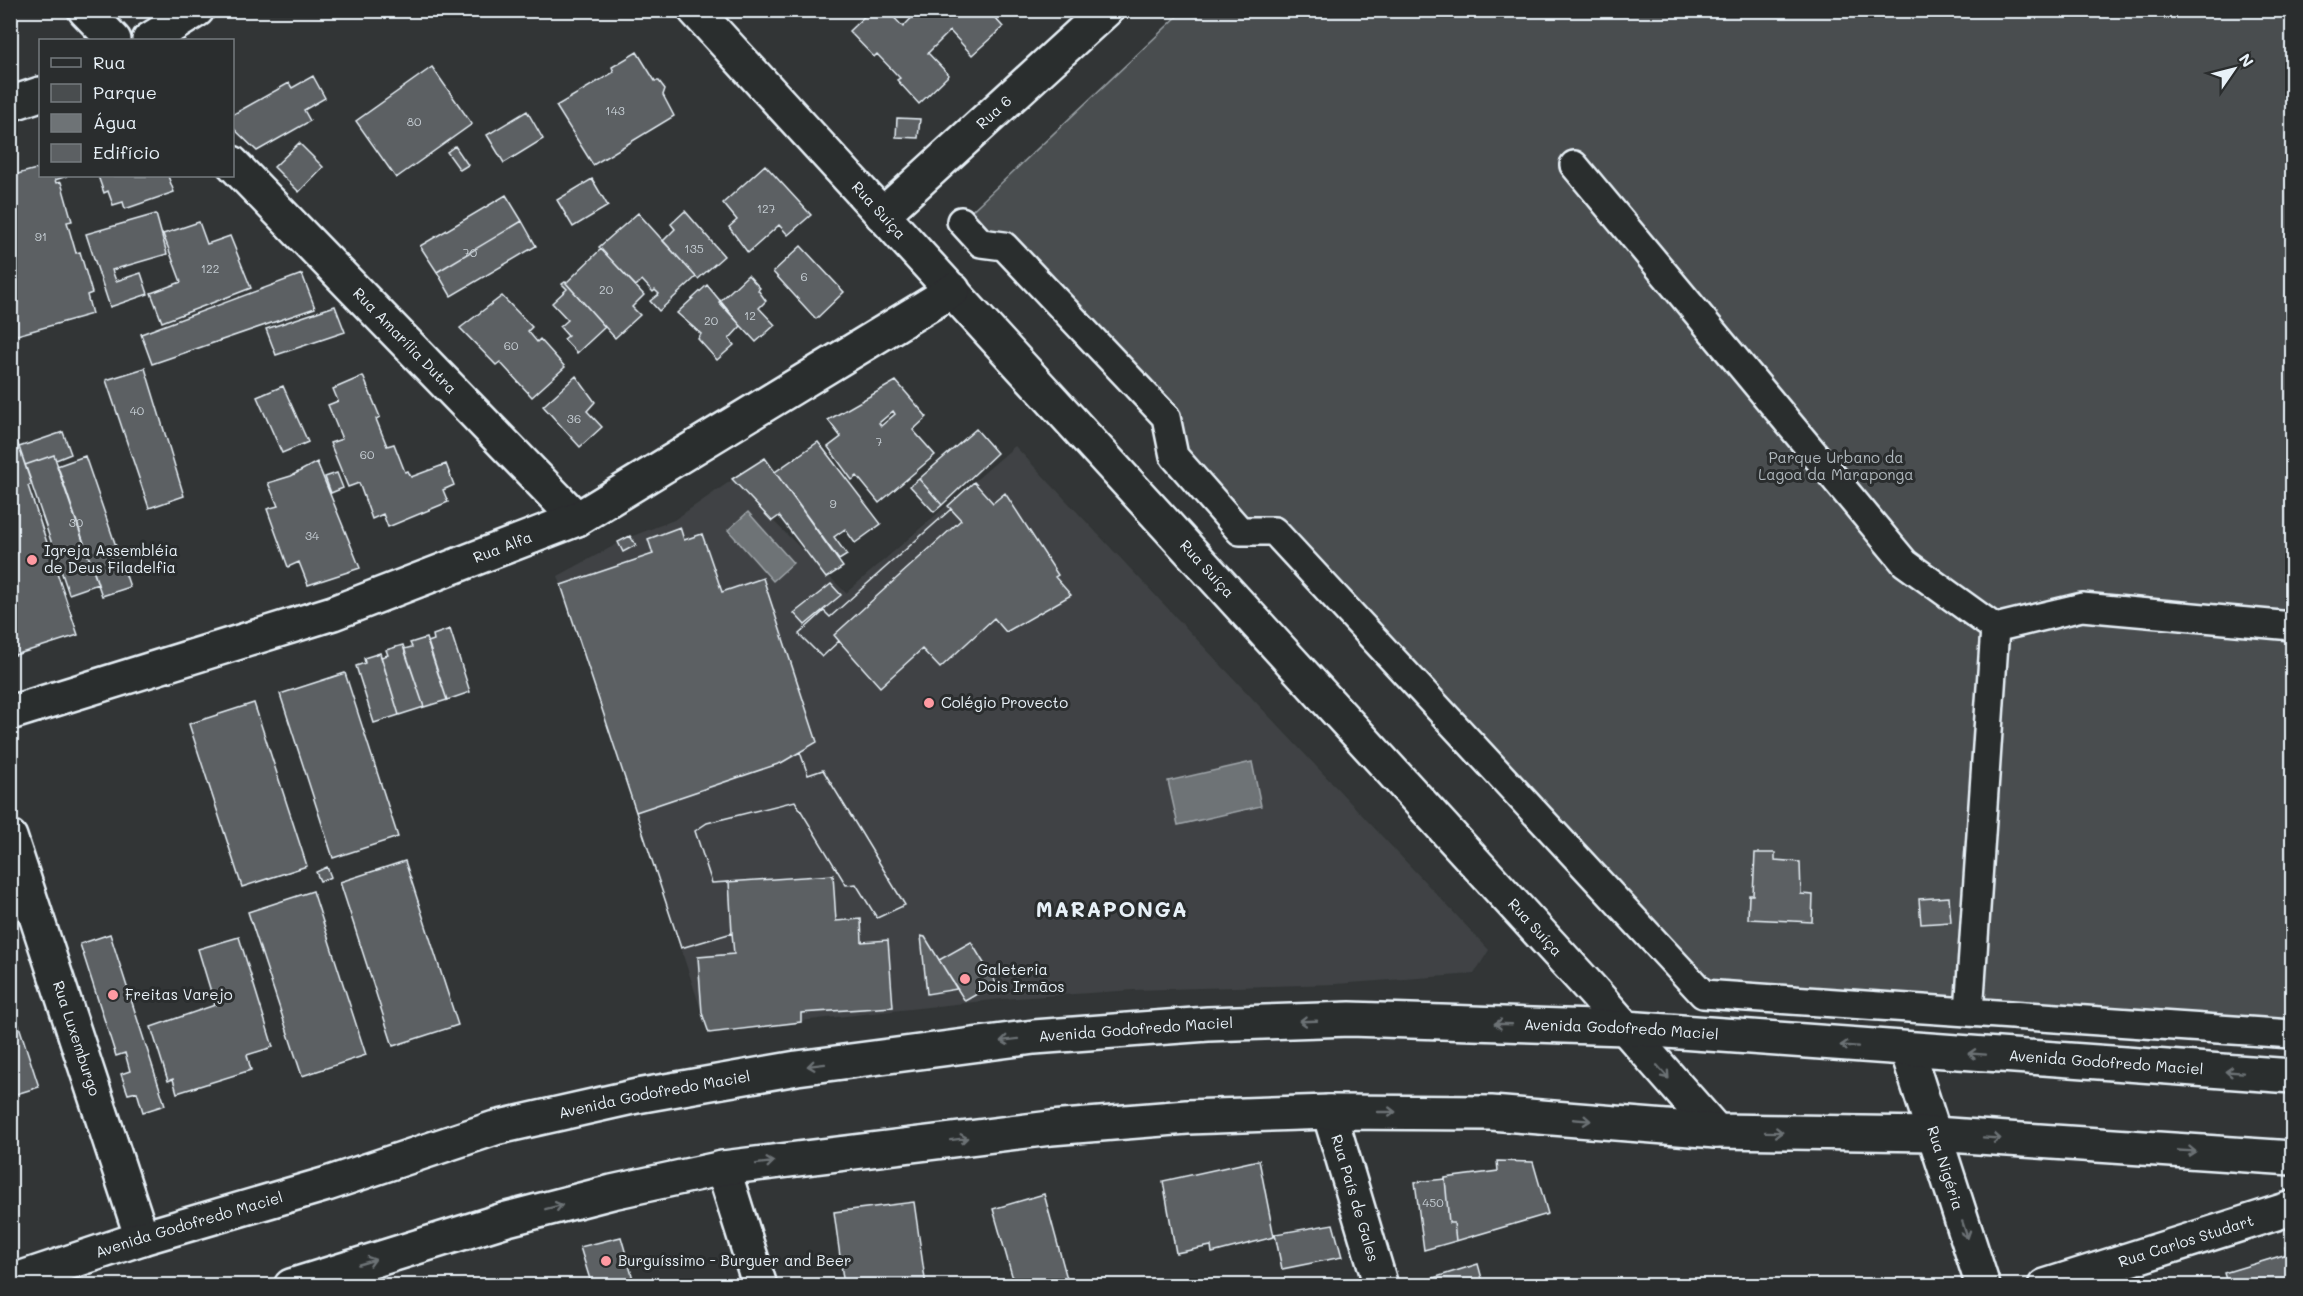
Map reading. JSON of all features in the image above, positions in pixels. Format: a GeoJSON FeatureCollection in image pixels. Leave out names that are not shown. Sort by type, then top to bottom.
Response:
{"type":"FeatureCollection","features":[{"type":"Feature","properties":{"kind":"street"},"geometry":{"type":"LineString","coordinates":[[85,10],[113,39]]}},
{"type":"Feature","properties":{"kind":"street"},"geometry":{"type":"LineString","coordinates":[[151,39],[197,10]]}},
{"type":"Feature","properties":{"kind":"street","name":"Rua Suíça"},"geometry":{"type":"LineString","coordinates":[[695,10],[953,290],[1625,1028],[1716,1131]]}},
{"type":"Feature","properties":{"kind":"street","name":"Rua 6"},"geometry":{"type":"LineString","coordinates":[[882,214],[1106,10]]}},
{"type":"Feature","properties":{"kind":"street"},"geometry":{"type":"LineString","coordinates":[[10,104],[39,94]]}},
{"type":"Feature","properties":{"kind":"street","name":"Rua Amarília Dutra"},"geometry":{"type":"LineString","coordinates":[[234,165],[578,519]]}},
{"type":"Feature","properties":{"kind":"street"},"geometry":{"type":"LineString","coordinates":[[1574,165],[1905,563],[1995,628],[2082,607],[2292,626]]}},
{"type":"Feature","properties":{"kind":"street"},"geometry":{"type":"LineString","coordinates":[[961,220],[981,243],[1004,246],[1166,417],[1174,456],[1240,531],[1274,531],[1703,994],[2292,1034]]}},
{"type":"Feature","properties":{"kind":"street","name":"Rua Alfa"},"geometry":{"type":"LineString","coordinates":[[10,713],[333,613],[578,519],[953,290]]}},
{"type":"Feature","properties":{"kind":"street"},"geometry":{"type":"LineString","coordinates":[[1969,1012],[1995,628]]}},
{"type":"Feature","properties":{"kind":"street","name":"Rua Luxemburgo"},"geometry":{"type":"LineString","coordinates":[[10,837],[142,1238]]}},
{"type":"Feature","properties":{"kind":"street","name":"Avenida Godofredo Maciel"},"geometry":{"type":"LineString","coordinates":[[10,1282],[142,1238],[327,1184],[495,1128],[637,1096],[797,1068],[1034,1037],[1208,1024],[1350,1019],[1625,1028],[2292,1076]]}},
{"type":"Feature","properties":{"kind":"street","name":"Rua Nigéria"},"geometry":{"type":"LineString","coordinates":[[1907,1050],[1983,1286]]}},
{"type":"Feature","properties":{"kind":"street"},"geometry":{"type":"LineString","coordinates":[[291,1286],[507,1219],[612,1192],[723,1168],[1051,1128],[1187,1117],[1329,1112],[1491,1113],[1716,1131],[1934,1134],[2292,1158]]}},
{"type":"Feature","properties":{"kind":"street","name":"Rua País de Gales"},"geometry":{"type":"LineString","coordinates":[[1329,1112],[1381,1286]]}},
{"type":"Feature","properties":{"kind":"street"},"geometry":{"type":"LineString","coordinates":[[723,1168],[760,1286]]}},
{"type":"Feature","properties":{"kind":"street","name":"Rua Carlos Studart"},"geometry":{"type":"LineString","coordinates":[[2045,1286],[2292,1208]]}},
{"type":"Feature","properties":{"kind":"shaded area","name":"Colégio Provecto"},"geometry":{"type":"Polygon","coordinates":[[[1015,446],[1489,950],[1474,974],[1336,984],[1134,990],[1002,999],[708,1031],[558,576],[630,537],[674,520],[732,480],[846,593],[1015,446]]]}},
{"type":"Feature","properties":{"kind":"green space","name":"Parque Urbano da Lagoa da Maraponga"},"geometry":{"type":"Polygon","coordinates":[[[1183,11],[2292,11],[2292,1034],[1703,994],[1274,531],[1240,531],[1174,456],[1166,417],[961,221],[1183,11]]]}},
{"type":"Feature","properties":{"kind":"water"},"geometry":{"type":"Polygon","coordinates":[[[748,512],[793,563],[773,581],[728,530],[748,512]]]}},
{"type":"Feature","properties":{"kind":"water"},"geometry":{"type":"Polygon","coordinates":[[[1252,762],[1261,806],[1178,825],[1168,781],[1252,762]]]}},
{"type":"Feature","properties":{"kind":"building"},"geometry":{"type":"Polygon","coordinates":[[[871,10],[887,10],[903,27],[919,10],[988,10],[1003,27],[972,55],[950,31],[928,53],[949,75],[919,104],[897,80],[900,78],[877,54],[874,57],[849,31],[871,10]]]}},
{"type":"Feature","properties":{"kind":"building"},"geometry":{"type":"Polygon","coordinates":[[[637,52],[655,81],[659,81],[665,89],[663,95],[674,116],[593,165],[556,106],[614,72],[612,67],[637,52]]]}},
{"type":"Feature","properties":{"kind":"building"},"geometry":{"type":"Polygon","coordinates":[[[432,67],[472,124],[396,178],[356,121],[432,67]]]}},
{"type":"Feature","properties":{"kind":"building"},"geometry":{"type":"Polygon","coordinates":[[[313,76],[325,98],[304,110],[310,121],[257,151],[234,129],[234,114],[289,83],[292,88],[313,76]]]}},
{"type":"Feature","properties":{"kind":"building"},"geometry":{"type":"Polygon","coordinates":[[[527,111],[543,139],[504,163],[487,135],[527,111]]]}},
{"type":"Feature","properties":{"kind":"building"},"geometry":{"type":"Polygon","coordinates":[[[897,118],[920,119],[918,138],[896,137],[897,118]]]}},
{"type":"Feature","properties":{"kind":"building"},"geometry":{"type":"Polygon","coordinates":[[[299,143],[323,167],[299,192],[274,167],[299,143]]]}},
{"type":"Feature","properties":{"kind":"building"},"geometry":{"type":"Polygon","coordinates":[[[455,146],[468,165],[460,170],[447,152],[455,146]]]}},
{"type":"Feature","properties":{"kind":"building"},"geometry":{"type":"Polygon","coordinates":[[[765,165],[811,215],[788,235],[779,225],[748,253],[729,227],[737,220],[723,203],[765,165]]]}},
{"type":"Feature","properties":{"kind":"building"},"geometry":{"type":"Polygon","coordinates":[[[39,168],[39,177],[64,177],[55,180],[56,183],[61,182],[72,221],[67,222],[76,253],[80,252],[92,293],[87,295],[92,314],[10,337],[10,176],[39,168]]]}},
{"type":"Feature","properties":{"kind":"building"},"geometry":{"type":"Polygon","coordinates":[[[98,177],[168,177],[174,192],[125,209],[123,202],[113,205],[108,191],[104,193],[98,177]]]}},
{"type":"Feature","properties":{"kind":"building"},"geometry":{"type":"Polygon","coordinates":[[[592,179],[608,206],[573,227],[557,200],[592,179]]]}},
{"type":"Feature","properties":{"kind":"building"},"geometry":{"type":"Polygon","coordinates":[[[506,195],[522,221],[437,272],[420,246],[506,195]]]}},
{"type":"Feature","properties":{"kind":"building"},"geometry":{"type":"Polygon","coordinates":[[[685,211],[724,256],[698,279],[663,241],[675,229],[671,224],[685,211]]]}},
{"type":"Feature","properties":{"kind":"building"},"geometry":{"type":"Polygon","coordinates":[[[638,213],[696,277],[659,311],[650,301],[659,294],[655,290],[653,292],[642,280],[636,286],[599,247],[638,213]]]}},
{"type":"Feature","properties":{"kind":"building"},"geometry":{"type":"Polygon","coordinates":[[[156,214],[167,254],[112,270],[116,281],[141,273],[148,294],[110,307],[86,234],[156,214]]]}},
{"type":"Feature","properties":{"kind":"building"},"geometry":{"type":"Polygon","coordinates":[[[522,221],[536,246],[451,296],[437,272],[522,221]]]}},
{"type":"Feature","properties":{"kind":"building"},"geometry":{"type":"Polygon","coordinates":[[[199,222],[207,244],[230,236],[251,288],[162,322],[151,293],[181,282],[163,234],[199,222]]]}},
{"type":"Feature","properties":{"kind":"building"},"geometry":{"type":"Polygon","coordinates":[[[801,246],[844,292],[816,319],[773,272],[801,246]]]}},
{"type":"Feature","properties":{"kind":"building"},"geometry":{"type":"Polygon","coordinates":[[[601,249],[644,295],[632,307],[640,315],[615,338],[566,283],[601,249]]]}},
{"type":"Feature","properties":{"kind":"building"},"geometry":{"type":"Polygon","coordinates":[[[302,274],[315,308],[152,364],[141,334],[302,274]]]}},
{"type":"Feature","properties":{"kind":"building"},"geometry":{"type":"Polygon","coordinates":[[[748,275],[760,288],[758,290],[766,301],[759,308],[775,325],[756,342],[719,302],[748,275]]]}},
{"type":"Feature","properties":{"kind":"building"},"geometry":{"type":"Polygon","coordinates":[[[565,282],[605,327],[577,353],[564,339],[568,336],[560,327],[568,320],[552,303],[567,289],[562,284],[565,282]]]}},
{"type":"Feature","properties":{"kind":"building"},"geometry":{"type":"Polygon","coordinates":[[[707,285],[741,326],[729,339],[734,345],[717,360],[698,339],[701,334],[677,313],[707,285]]]}},
{"type":"Feature","properties":{"kind":"building"},"geometry":{"type":"Polygon","coordinates":[[[502,296],[532,327],[528,331],[537,342],[540,339],[565,367],[532,397],[500,362],[496,365],[460,328],[502,296]]]}},
{"type":"Feature","properties":{"kind":"building"},"geometry":{"type":"Polygon","coordinates":[[[335,306],[345,332],[276,355],[266,329],[335,306]]]}},
{"type":"Feature","properties":{"kind":"building"},"geometry":{"type":"Polygon","coordinates":[[[145,368],[184,496],[149,508],[106,380],[145,368]]]}},
{"type":"Feature","properties":{"kind":"building"},"geometry":{"type":"Polygon","coordinates":[[[363,376],[380,417],[376,419],[387,446],[394,444],[405,472],[408,471],[411,477],[446,464],[454,485],[443,490],[448,502],[388,527],[383,514],[372,519],[359,483],[348,487],[330,443],[342,439],[328,405],[338,401],[333,389],[363,376]]]}},
{"type":"Feature","properties":{"kind":"building"},"geometry":{"type":"Polygon","coordinates":[[[576,376],[595,402],[587,411],[602,427],[580,447],[543,406],[576,376]]]}},
{"type":"Feature","properties":{"kind":"building"},"geometry":{"type":"Polygon","coordinates":[[[896,381],[927,417],[913,430],[935,455],[879,503],[857,476],[852,480],[828,447],[841,437],[828,420],[896,381]],[[893,411],[879,423],[881,426],[895,414],[893,411]]]}},
{"type":"Feature","properties":{"kind":"building"},"geometry":{"type":"Polygon","coordinates":[[[283,386],[308,442],[282,453],[257,397],[283,386]]]}},
{"type":"Feature","properties":{"kind":"building","name":"Igreja Assembléia de Deus Filadelfia"},"geometry":{"type":"Polygon","coordinates":[[[10,422],[32,484],[28,486],[78,635],[15,655],[10,643],[10,422]]]}},
{"type":"Feature","properties":{"kind":"building"},"geometry":{"type":"Polygon","coordinates":[[[976,429],[997,453],[942,505],[919,479],[976,429]]]}},
{"type":"Feature","properties":{"kind":"building"},"geometry":{"type":"Polygon","coordinates":[[[63,432],[71,454],[56,460],[54,455],[25,465],[19,447],[63,432]]]}},
{"type":"Feature","properties":{"kind":"building"},"geometry":{"type":"Polygon","coordinates":[[[818,442],[881,524],[855,543],[845,529],[834,537],[847,555],[839,560],[775,472],[818,442]]]}},
{"type":"Feature","properties":{"kind":"building"},"geometry":{"type":"Polygon","coordinates":[[[54,455],[98,584],[69,594],[25,465],[54,455]]]}},
{"type":"Feature","properties":{"kind":"building"},"geometry":{"type":"Polygon","coordinates":[[[85,456],[130,587],[102,596],[57,466],[85,456]]]}},
{"type":"Feature","properties":{"kind":"building"},"geometry":{"type":"Polygon","coordinates":[[[765,458],[843,567],[826,578],[779,516],[772,521],[732,479],[765,458]]]}},
{"type":"Feature","properties":{"kind":"building"},"geometry":{"type":"Polygon","coordinates":[[[317,462],[360,568],[308,585],[299,562],[288,567],[267,509],[278,506],[268,483],[291,476],[317,462]]]}},
{"type":"Feature","properties":{"kind":"building"},"geometry":{"type":"Polygon","coordinates":[[[337,473],[343,488],[331,493],[325,477],[337,473]]]}},
{"type":"Feature","properties":{"kind":"building"},"geometry":{"type":"Polygon","coordinates":[[[919,479],[942,505],[934,512],[910,486],[919,479]]]}},
{"type":"Feature","properties":{"kind":"building"},"geometry":{"type":"Polygon","coordinates":[[[974,482],[993,503],[1005,493],[1058,575],[1055,577],[1071,595],[1006,632],[994,618],[940,668],[922,649],[880,687],[839,641],[822,657],[799,634],[824,611],[830,617],[951,509],[948,506],[974,482]]]}},
{"type":"Feature","properties":{"kind":"building"},"geometry":{"type":"Polygon","coordinates":[[[951,509],[961,520],[834,635],[839,641],[822,657],[799,634],[824,611],[830,617],[951,509]]]}},
{"type":"Feature","properties":{"kind":"building"},"geometry":{"type":"Polygon","coordinates":[[[680,527],[684,540],[702,534],[722,592],[763,578],[817,742],[781,763],[636,812],[561,585],[653,554],[648,539],[680,527]]]}},
{"type":"Feature","properties":{"kind":"building"},"geometry":{"type":"Polygon","coordinates":[[[630,536],[636,545],[623,552],[618,542],[630,536]]]}},
{"type":"Feature","properties":{"kind":"building"},"geometry":{"type":"Polygon","coordinates":[[[831,584],[841,595],[805,625],[794,613],[831,584]]]}},
{"type":"Feature","properties":{"kind":"building"},"geometry":{"type":"Polygon","coordinates":[[[450,629],[470,692],[447,700],[428,642],[434,640],[433,635],[450,629]]]}},
{"type":"Feature","properties":{"kind":"building"},"geometry":{"type":"Polygon","coordinates":[[[426,638],[447,700],[424,707],[404,649],[412,647],[410,643],[426,638]]]}},
{"type":"Feature","properties":{"kind":"building"},"geometry":{"type":"Polygon","coordinates":[[[403,645],[424,707],[399,715],[381,657],[388,655],[386,650],[403,645]]]}},
{"type":"Feature","properties":{"kind":"building"},"geometry":{"type":"Polygon","coordinates":[[[380,653],[399,715],[374,723],[356,666],[365,663],[364,658],[380,653]]]}},
{"type":"Feature","properties":{"kind":"building"},"geometry":{"type":"Polygon","coordinates":[[[345,673],[398,837],[333,858],[280,694],[345,673]]]}},
{"type":"Feature","properties":{"kind":"building"},"geometry":{"type":"Polygon","coordinates":[[[254,703],[307,866],[242,887],[189,724],[254,703]]]}},
{"type":"Feature","properties":{"kind":"building"},"geometry":{"type":"Polygon","coordinates":[[[800,752],[808,775],[823,770],[905,905],[877,918],[856,884],[846,885],[795,801],[707,823],[695,831],[712,883],[729,882],[732,933],[681,948],[636,812],[781,763],[800,752]]]}},
{"type":"Feature","properties":{"kind":"building"},"geometry":{"type":"Polygon","coordinates":[[[800,752],[808,775],[823,770],[905,905],[877,918],[856,884],[846,885],[795,801],[707,823],[695,831],[712,883],[833,875],[836,921],[861,919],[862,942],[888,940],[893,1007],[801,1013],[801,1022],[709,1033],[702,1013],[698,957],[734,954],[732,933],[681,948],[636,812],[781,763],[800,752]]]}},
{"type":"Feature","properties":{"kind":"building"},"geometry":{"type":"Polygon","coordinates":[[[1755,853],[1775,853],[1775,860],[1800,862],[1801,894],[1813,895],[1812,922],[1748,919],[1749,895],[1753,895],[1755,853]]]}},
{"type":"Feature","properties":{"kind":"building"},"geometry":{"type":"Polygon","coordinates":[[[405,861],[458,1025],[393,1046],[340,882],[405,861]]]}},
{"type":"Feature","properties":{"kind":"building"},"geometry":{"type":"Polygon","coordinates":[[[327,867],[331,877],[320,881],[316,872],[327,867]]]}},
{"type":"Feature","properties":{"kind":"building"},"geometry":{"type":"Polygon","coordinates":[[[313,891],[366,1055],[302,1076],[248,912],[313,891]]]}},
{"type":"Feature","properties":{"kind":"building"},"geometry":{"type":"Polygon","coordinates":[[[1949,897],[1951,922],[1921,924],[1919,899],[1949,897]]]}},
{"type":"Feature","properties":{"kind":"building"},"geometry":{"type":"Polygon","coordinates":[[[110,934],[165,1105],[143,1112],[137,1092],[128,1094],[121,1074],[130,1071],[125,1053],[116,1056],[80,944],[110,934]]]}},
{"type":"Feature","properties":{"kind":"building"},"geometry":{"type":"Polygon","coordinates":[[[921,936],[925,937],[957,989],[927,994],[921,936]]]}},
{"type":"Feature","properties":{"kind":"building"},"geometry":{"type":"Polygon","coordinates":[[[239,937],[273,1047],[247,1055],[251,1070],[177,1093],[173,1079],[168,1081],[151,1027],[215,1005],[198,949],[239,937]]]}},
{"type":"Feature","properties":{"kind":"building"},"geometry":{"type":"Polygon","coordinates":[[[971,942],[996,983],[965,1001],[939,960],[971,942]]]}},
{"type":"Feature","properties":{"kind":"building"},"geometry":{"type":"Polygon","coordinates":[[[17,1020],[39,1087],[10,1096],[10,1022],[17,1020]]]}},
{"type":"Feature","properties":{"kind":"building"},"geometry":{"type":"Polygon","coordinates":[[[1259,1160],[1274,1237],[1212,1253],[1211,1246],[1176,1253],[1163,1181],[1259,1160]]]}},
{"type":"Feature","properties":{"kind":"building"},"geometry":{"type":"Polygon","coordinates":[[[1497,1161],[1533,1162],[1548,1214],[1456,1241],[1454,1223],[1449,1223],[1445,1178],[1498,1171],[1497,1161]]]}},
{"type":"Feature","properties":{"kind":"building"},"geometry":{"type":"Polygon","coordinates":[[[1445,1179],[1449,1223],[1454,1223],[1456,1241],[1424,1250],[1415,1182],[1445,1179]]]}},
{"type":"Feature","properties":{"kind":"building"},"geometry":{"type":"Polygon","coordinates":[[[1044,1194],[1069,1286],[1015,1286],[993,1209],[1044,1194]]]}},
{"type":"Feature","properties":{"kind":"building"},"geometry":{"type":"Polygon","coordinates":[[[914,1202],[926,1286],[844,1286],[834,1212],[914,1202]]]}},
{"type":"Feature","properties":{"kind":"building"},"geometry":{"type":"Polygon","coordinates":[[[1333,1224],[1342,1257],[1282,1269],[1275,1234],[1333,1224]]]}},
{"type":"Feature","properties":{"kind":"building","name":"Burguíssimo - Burguer and Beer"},"geometry":{"type":"Polygon","coordinates":[[[621,1237],[635,1286],[592,1286],[580,1247],[621,1237]]]}},
{"type":"Feature","properties":{"kind":"building"},"geometry":{"type":"Polygon","coordinates":[[[2292,1245],[2292,1257],[2288,1259],[2285,1247],[2292,1245]]]}},
{"type":"Feature","properties":{"kind":"building"},"geometry":{"type":"Polygon","coordinates":[[[2287,1254],[2292,1272],[2292,1286],[2228,1286],[2224,1273],[2287,1254]]]}},
{"type":"Feature","properties":{"kind":"building"},"geometry":{"type":"Polygon","coordinates":[[[1478,1264],[1484,1286],[1432,1286],[1430,1279],[1478,1264]]]}},
{"type":"Feature","properties":{"kind":"place","name":"Igreja Assembléia de Deus Filadelfia"},"geometry":{"type":"Point","coordinates":[32,560]}},
{"type":"Feature","properties":{"kind":"place","name":"Colégio Provecto"},"geometry":{"type":"Point","coordinates":[929,703]}},
{"type":"Feature","properties":{"kind":"place","name":"Galeteria Dois Irmãos"},"geometry":{"type":"Point","coordinates":[965,979]}},
{"type":"Feature","properties":{"kind":"place","name":"Freitas Varejo"},"geometry":{"type":"Point","coordinates":[113,995]}},
{"type":"Feature","properties":{"kind":"place","name":"Burguíssimo - Burguer and Beer"},"geometry":{"type":"Point","coordinates":[606,1261]}},
{"type":"Feature","properties":{"kind":"district","name":"MARAPONGA"},"geometry":{"type":"Point","coordinates":[1112,910]}}]}
